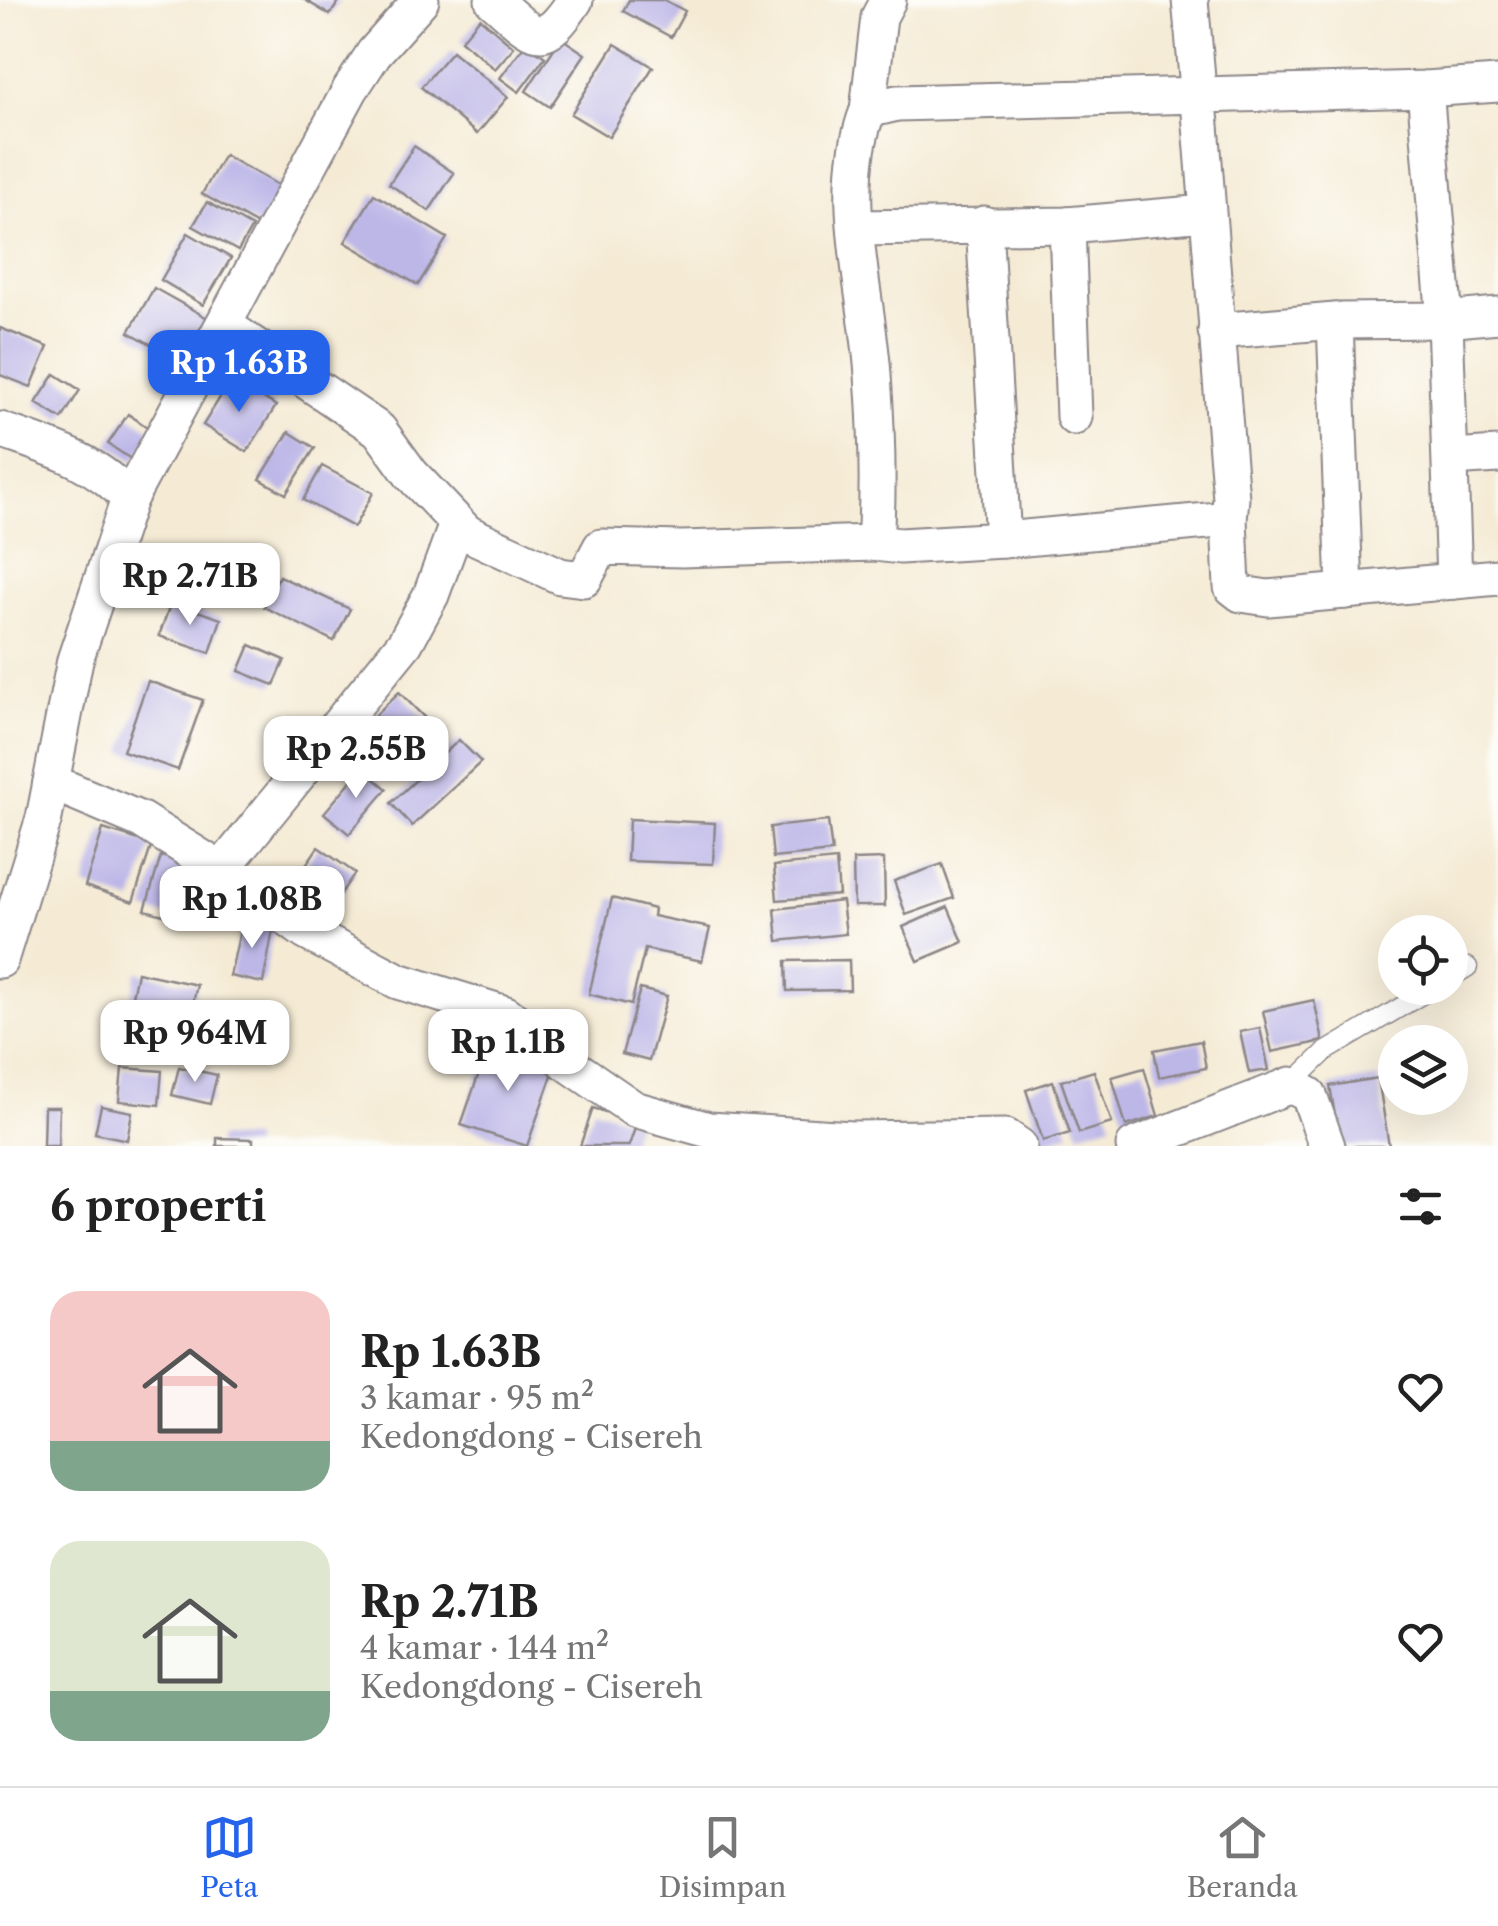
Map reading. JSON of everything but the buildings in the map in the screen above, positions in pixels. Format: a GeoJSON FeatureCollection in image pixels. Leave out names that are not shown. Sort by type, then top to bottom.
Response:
{"type":"FeatureCollection","features":[{"type":"Feature","properties":{"kind":"street"},"geometry":{"type":"LineString","coordinates":[[0,960],[44,818],[75,660],[129,499],[350,90],[374,52],[421,0]]}},
{"type":"Feature","properties":{"kind":"street"},"geometry":{"type":"LineString","coordinates":[[493,0],[530,32],[538,34],[555,29],[575,0]]}},
{"type":"Feature","properties":{"kind":"street"},"geometry":{"type":"LineString","coordinates":[[875,542],[878,505],[873,374],[854,194],[859,132],[868,110],[879,16],[888,0]]}},
{"type":"Feature","properties":{"kind":"street"},"geometry":{"type":"LineString","coordinates":[[1190,0],[1231,498],[1232,588],[1241,594],[1268,598],[1498,577]]}},
{"type":"Feature","properties":{"kind":"street"},"geometry":{"type":"LineString","coordinates":[[868,110],[897,103],[1498,84]]}},
{"type":"Feature","properties":{"kind":"street"},"geometry":{"type":"LineString","coordinates":[[1425,89],[1445,320],[1454,581]]}},
{"type":"Feature","properties":{"kind":"street"},"geometry":{"type":"LineString","coordinates":[[857,228],[1067,225],[1206,213]]}},
{"type":"Feature","properties":{"kind":"street"},"geometry":{"type":"LineString","coordinates":[[984,224],[1003,540]]}},
{"type":"Feature","properties":{"kind":"street"},"geometry":{"type":"LineString","coordinates":[[1067,225],[1074,417]]}},
{"type":"Feature","properties":{"kind":"street"},"geometry":{"type":"LineString","coordinates":[[1216,332],[1336,321],[1445,320],[1498,315]]}},
{"type":"Feature","properties":{"kind":"street"},"geometry":{"type":"LineString","coordinates":[[1336,321],[1345,591]]}},
{"type":"Feature","properties":{"kind":"street"},"geometry":{"type":"LineString","coordinates":[[224,325],[379,430],[412,474],[466,533],[560,576],[584,579],[601,547],[682,549],[875,542],[900,546],[1229,519]]}},
{"type":"Feature","properties":{"kind":"street"},"geometry":{"type":"LineString","coordinates":[[0,430],[64,452],[115,482],[129,499]]}},
{"type":"Feature","properties":{"kind":"street"},"geometry":{"type":"LineString","coordinates":[[1452,458],[1498,456]]}},
{"type":"Feature","properties":{"kind":"street"},"geometry":{"type":"LineString","coordinates":[[221,870],[405,642],[432,595],[454,535],[466,533]]}},
{"type":"Feature","properties":{"kind":"street"},"geometry":{"type":"LineString","coordinates":[[52,782],[141,820],[221,870],[306,932],[398,981],[506,1014],[566,1062],[634,1108],[708,1130],[852,1139],[1006,1137],[1019,1146]]}},
{"type":"Feature","properties":{"kind":"street"},"geometry":{"type":"LineString","coordinates":[[1134,1146],[1290,1085],[1309,1095],[1327,1146]]}},
{"type":"Feature","properties":{"kind":"lane"},"geometry":{"type":"LineString","coordinates":[[1290,1085],[1325,1052],[1404,1005]]}}]}
